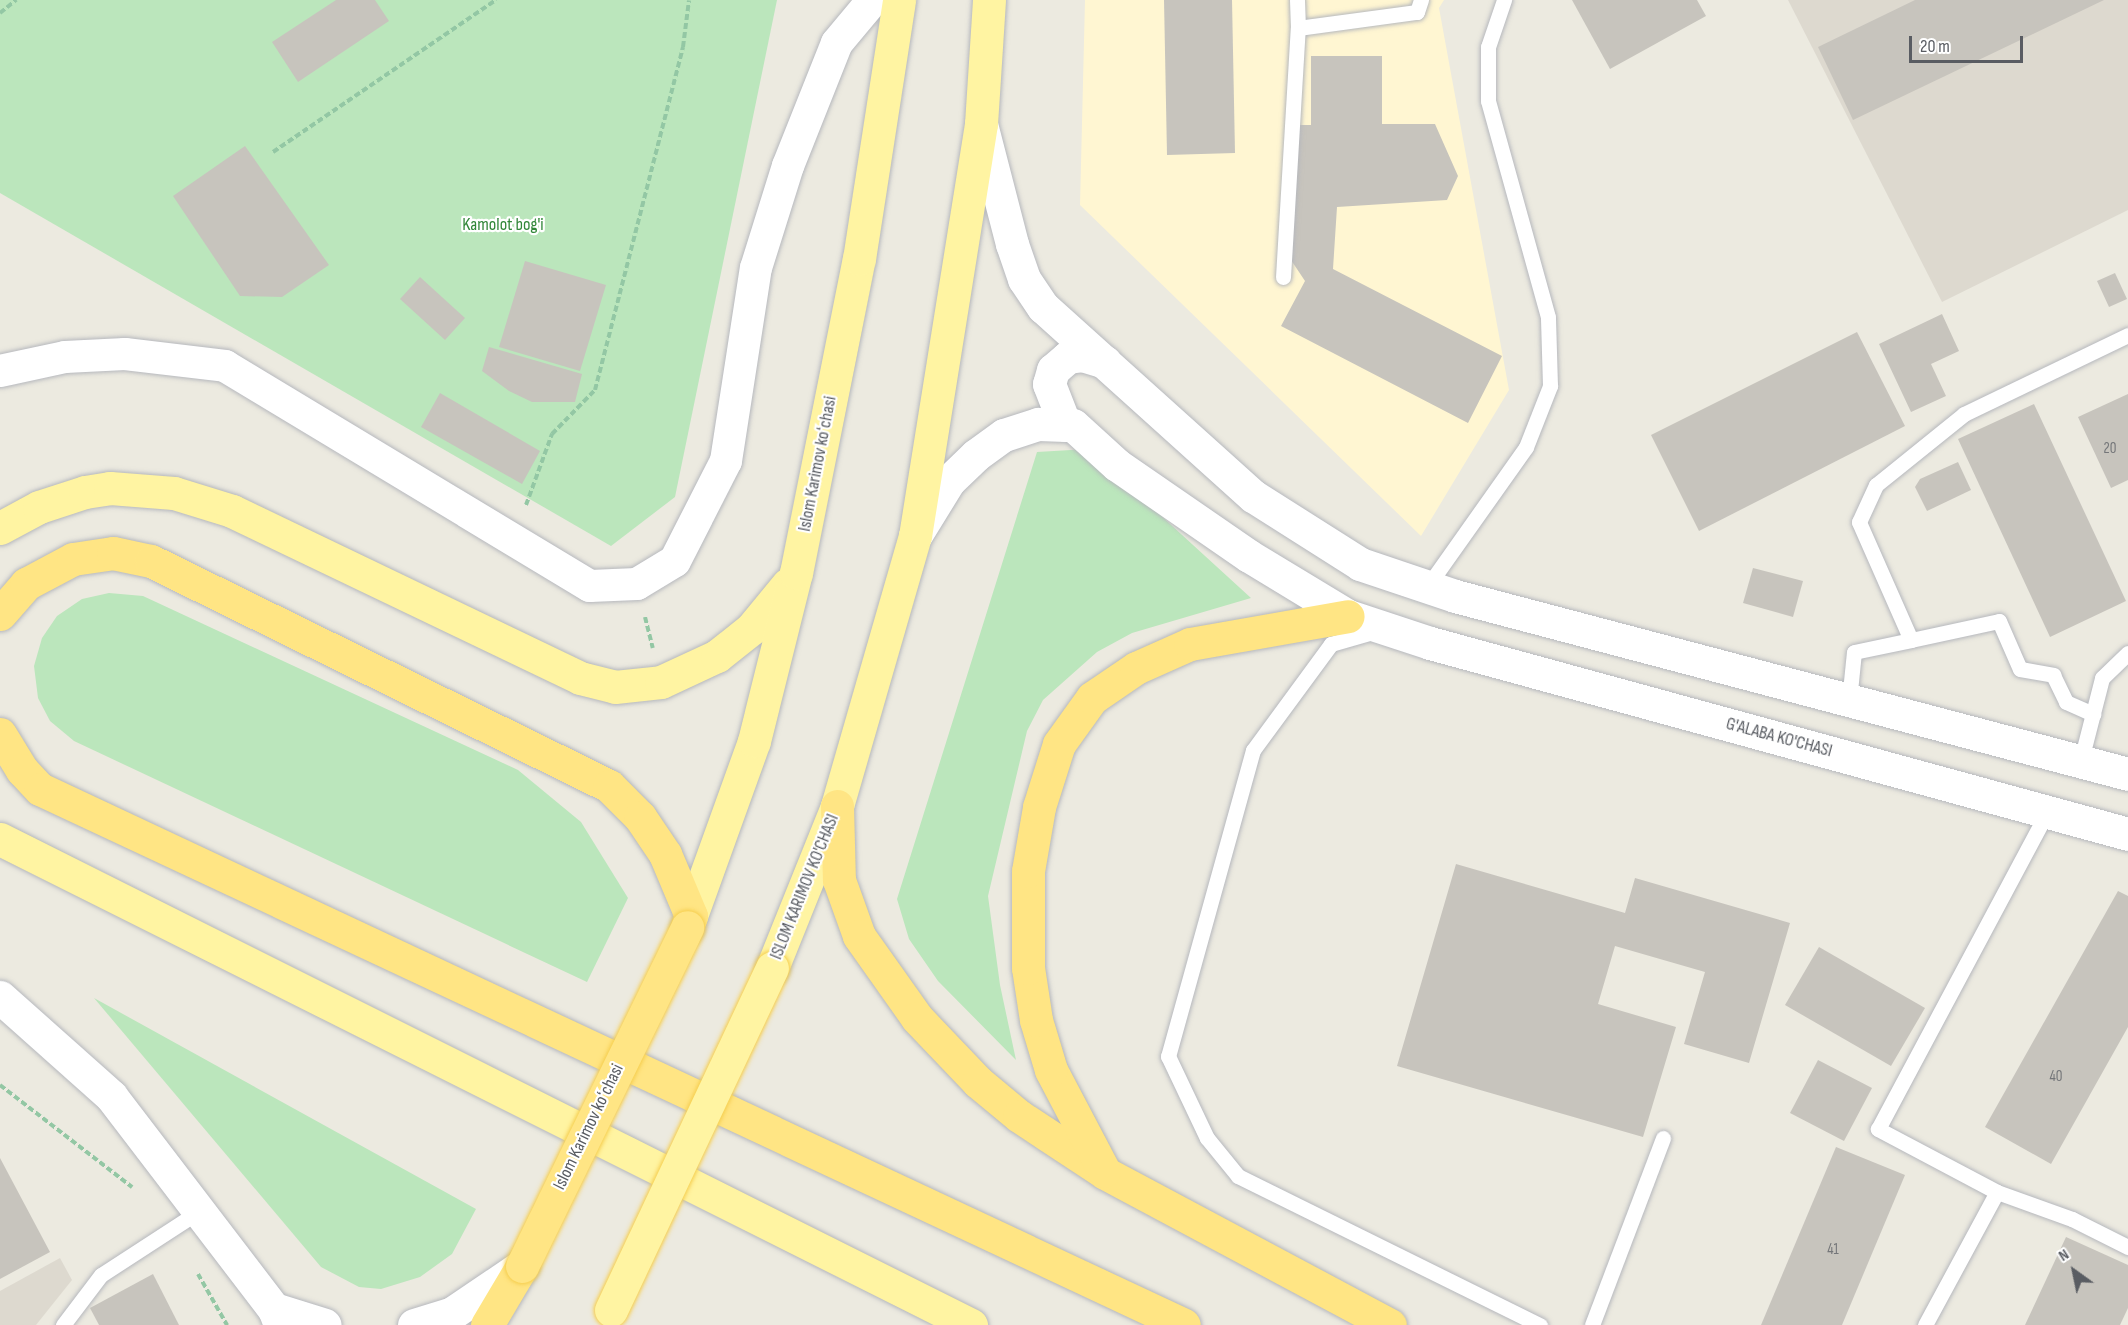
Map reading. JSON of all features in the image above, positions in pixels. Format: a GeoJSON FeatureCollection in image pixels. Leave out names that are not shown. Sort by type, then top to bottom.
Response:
{"type":"FeatureCollection","features":[{"type":"Feature","properties":{"kind":"highway"},"geometry":{"type":"LineString","coordinates":[[0,614],[26,584],[73,559],[113,553],[151,561],[591,774],[626,802],[653,834],[676,874],[689,921]]}},
{"type":"Feature","properties":{"kind":"highway"},"geometry":{"type":"LineString","coordinates":[[1105,1173],[1052,1070],[1036,1020],[1029,968],[1028,871],[1039,807],[1059,744],[1092,698],[1136,668],[1190,644],[1348,616]]}},
{"type":"Feature","properties":{"kind":"highway"},"geometry":{"type":"LineString","coordinates":[[0,734],[22,770],[40,789],[1184,1325]]}},
{"type":"Feature","properties":{"kind":"highway"},"geometry":{"type":"LineString","coordinates":[[837,806],[835,861],[852,921],[917,1018],[941,1047],[1019,1116],[1105,1173],[1390,1325]]}},
{"type":"Feature","properties":{"kind":"highway","name":"Islom Karimov koʻchasi"},"geometry":{"type":"LineString","coordinates":[[487,1325],[522,1266],[689,921]]}},
{"type":"Feature","properties":{"kind":"main road","name":"Islom Karimov koʻchasi"},"geometry":{"type":"LineString","coordinates":[[689,921],[754,741],[796,573],[859,260],[899,0]]}},
{"type":"Feature","properties":{"kind":"main road"},"geometry":{"type":"LineString","coordinates":[[837,806],[915,536],[981,124],[989,0]]}},
{"type":"Feature","properties":{"kind":"main road"},"geometry":{"type":"LineString","coordinates":[[981,124],[1024,279],[1044,307],[1253,496],[1360,564],[1441,592],[2128,774]]}},
{"type":"Feature","properties":{"kind":"main road"},"geometry":{"type":"LineString","coordinates":[[915,536],[949,481],[976,454],[1004,435],[1038,424],[1065,424],[1049,384],[1053,370],[1068,357],[1082,355],[1105,362]]}},
{"type":"Feature","properties":{"kind":"main road","name":"G'ALABA KO'CHASI"},"geometry":{"type":"LineString","coordinates":[[1065,424],[1073,424],[1117,465],[1249,556],[1348,616],[1430,643],[2128,834]]}},
{"type":"Feature","properties":{"kind":"main road"},"geometry":{"type":"LineString","coordinates":[[0,528],[39,507],[85,492],[110,488],[174,493],[232,511],[580,678],[615,687],[661,682],[729,648],[761,619],[796,573]]}},
{"type":"Feature","properties":{"kind":"main road","name":"ISLOM KARIMOV KO'CHASI"},"geometry":{"type":"LineString","coordinates":[[607,1317],[772,968],[837,806]]}},
{"type":"Feature","properties":{"kind":"main road"},"geometry":{"type":"LineString","coordinates":[[0,839],[971,1325]]}},
{"type":"Feature","properties":{"kind":"main road"},"geometry":{"type":"LineString","coordinates":[[0,997],[111,1096],[277,1317],[325,1325]]}},
{"type":"Feature","properties":{"kind":"main road"},"geometry":{"type":"LineString","coordinates":[[414,1325],[451,1314],[522,1266]]}},
{"type":"Feature","properties":{"kind":"street"},"geometry":{"type":"LineString","coordinates":[[0,371],[65,357],[125,354],[225,366],[590,586],[637,584],[675,561],[726,461],[756,268],[788,166],[837,43],[873,0]]}},
{"type":"Feature","properties":{"kind":"lane"},"geometry":{"type":"LineString","coordinates":[[1283,277],[1298,28],[1297,0]]}},
{"type":"Feature","properties":{"kind":"lane"},"geometry":{"type":"LineString","coordinates":[[1298,28],[1417,12],[1421,0]]}},
{"type":"Feature","properties":{"kind":"lane"},"geometry":{"type":"LineString","coordinates":[[1441,592],[1526,447],[1550,386],[1548,317],[1488,100],[1488,47],[1504,0]]}},
{"type":"Feature","properties":{"kind":"lane"},"geometry":{"type":"LineString","coordinates":[[1911,640],[1859,522],[1876,485],[1964,414],[2128,335]]}},
{"type":"Feature","properties":{"kind":"lane"},"geometry":{"type":"LineString","coordinates":[[1849,701],[1854,652],[2000,621],[2020,669],[2053,675],[2066,702],[2093,714]]}},
{"type":"Feature","properties":{"kind":"lane"},"geometry":{"type":"LineString","coordinates":[[1385,628],[1331,644],[1253,750],[1168,1056],[1207,1138],[1238,1176],[1540,1325]]}},
{"type":"Feature","properties":{"kind":"lane"},"geometry":{"type":"LineString","coordinates":[[2081,760],[2102,678],[2128,653]]}},
{"type":"Feature","properties":{"kind":"lane"},"geometry":{"type":"LineString","coordinates":[[2048,812],[1878,1129],[1997,1192],[2072,1219],[2128,1247]]}},
{"type":"Feature","properties":{"kind":"lane"},"geometry":{"type":"LineString","coordinates":[[1592,1325],[1663,1138]]}},
{"type":"Feature","properties":{"kind":"lane"},"geometry":{"type":"LineString","coordinates":[[1925,1325],[1997,1192]]}},
{"type":"Feature","properties":{"kind":"lane"},"geometry":{"type":"LineString","coordinates":[[63,1325],[102,1275],[198,1212]]}},
{"type":"Feature","properties":{"kind":"path"},"geometry":{"type":"LineString","coordinates":[[0,13],[16,0]]}},
{"type":"Feature","properties":{"kind":"path"},"geometry":{"type":"LineString","coordinates":[[273,152],[496,0]]}},
{"type":"Feature","properties":{"kind":"path"},"geometry":{"type":"LineString","coordinates":[[513,539],[552,434],[596,390],[683,47],[689,0]]}},
{"type":"Feature","properties":{"kind":"path"},"geometry":{"type":"LineString","coordinates":[[637,584],[661,682]]}},
{"type":"Feature","properties":{"kind":"path"},"geometry":{"type":"LineString","coordinates":[[0,1085],[135,1190]]}},
{"type":"Feature","properties":{"kind":"path"},"geometry":{"type":"LineString","coordinates":[[169,1233],[227,1325]]}},
{"type":"Feature","properties":{"kind":"shaded area"},"geometry":{"type":"Polygon","coordinates":[[[1085,0],[1444,0],[1439,8],[1509,390],[1421,536],[1080,205],[1085,0]]]}},
{"type":"Feature","properties":{"kind":"shaded area"},"geometry":{"type":"Polygon","coordinates":[[[1788,0],[2128,0],[2128,210],[1942,302],[1788,0]]]}},
{"type":"Feature","properties":{"kind":"shaded area"},"geometry":{"type":"Polygon","coordinates":[[[60,1258],[72,1280],[36,1325],[0,1325],[0,1291],[60,1258]]]}},
{"type":"Feature","properties":{"kind":"green space","name":"Kamolot bog'i"},"geometry":{"type":"Polygon","coordinates":[[[0,0],[777,0],[675,497],[611,546],[0,193],[0,0]]]}},
{"type":"Feature","properties":{"kind":"green space"},"geometry":{"type":"Polygon","coordinates":[[[1088,449],[1251,598],[1132,633],[1097,652],[1043,700],[1027,731],[988,896],[1000,985],[1016,1060],[938,981],[909,939],[897,899],[1037,452],[1088,449]]]}},
{"type":"Feature","properties":{"kind":"green space"},"geometry":{"type":"Polygon","coordinates":[[[109,593],[143,596],[518,770],[581,822],[628,898],[587,982],[74,741],[50,721],[38,698],[34,666],[42,638],[57,616],[82,599],[109,593]]]}},
{"type":"Feature","properties":{"kind":"green space"},"geometry":{"type":"Polygon","coordinates":[[[94,998],[476,1209],[452,1254],[420,1277],[381,1289],[359,1287],[321,1267],[94,998]]]}},
{"type":"Feature","properties":{"kind":"building"},"geometry":{"type":"Polygon","coordinates":[[[336,0],[375,0],[389,21],[298,82],[272,42],[336,0]]]}},
{"type":"Feature","properties":{"kind":"building"},"geometry":{"type":"Polygon","coordinates":[[[1164,0],[1232,0],[1235,153],[1167,155],[1164,0]]]}},
{"type":"Feature","properties":{"kind":"building"},"geometry":{"type":"Polygon","coordinates":[[[1572,0],[1697,0],[1706,16],[1610,69],[1572,0]]]}},
{"type":"Feature","properties":{"kind":"building"},"geometry":{"type":"Polygon","coordinates":[[[1915,0],[2104,0],[1853,120],[1818,47],[1915,0]]]}},
{"type":"Feature","properties":{"kind":"building"},"geometry":{"type":"Polygon","coordinates":[[[1311,56],[1382,56],[1382,124],[1435,124],[1458,176],[1447,200],[1337,207],[1333,269],[1502,356],[1468,423],[1281,326],[1305,281],[1289,257],[1299,125],[1311,125],[1311,56]]]}},
{"type":"Feature","properties":{"kind":"building"},"geometry":{"type":"Polygon","coordinates":[[[245,146],[329,265],[282,297],[240,296],[173,196],[245,146]]]}},
{"type":"Feature","properties":{"kind":"building"},"geometry":{"type":"Polygon","coordinates":[[[525,261],[606,285],[580,371],[499,347],[525,261]]]}},
{"type":"Feature","properties":{"kind":"building"},"geometry":{"type":"Polygon","coordinates":[[[2115,273],[2127,299],[2109,307],[2097,281],[2115,273]]]}},
{"type":"Feature","properties":{"kind":"building"},"geometry":{"type":"Polygon","coordinates":[[[420,277],[465,318],[445,340],[400,299],[420,277]]]}},
{"type":"Feature","properties":{"kind":"building"},"geometry":{"type":"Polygon","coordinates":[[[1942,314],[1959,351],[1931,364],[1946,396],[1911,412],[1879,344],[1942,314]]]}},
{"type":"Feature","properties":{"kind":"building"},"geometry":{"type":"Polygon","coordinates":[[[1857,332],[1905,426],[1699,531],[1651,435],[1857,332]]]}},
{"type":"Feature","properties":{"kind":"building"},"geometry":{"type":"Polygon","coordinates":[[[489,347],[582,374],[575,402],[532,402],[509,391],[482,371],[489,347]]]}},
{"type":"Feature","properties":{"kind":"building"},"geometry":{"type":"Polygon","coordinates":[[[440,393],[540,451],[522,484],[421,427],[440,393]]]}},
{"type":"Feature","properties":{"kind":"building"},"geometry":{"type":"Polygon","coordinates":[[[2128,394],[2128,480],[2111,488],[2078,417],[2128,394]]]}},
{"type":"Feature","properties":{"kind":"building"},"geometry":{"type":"Polygon","coordinates":[[[2034,404],[2126,601],[2050,637],[1958,439],[2034,404]]]}},
{"type":"Feature","properties":{"kind":"building"},"geometry":{"type":"Polygon","coordinates":[[[1958,462],[1971,490],[1927,511],[1915,487],[1920,479],[1958,462]]]}},
{"type":"Feature","properties":{"kind":"building"},"geometry":{"type":"Polygon","coordinates":[[[1753,568],[1803,581],[1793,617],[1743,603],[1753,568]]]}},
{"type":"Feature","properties":{"kind":"building"},"geometry":{"type":"Polygon","coordinates":[[[1456,864],[1625,913],[1635,878],[1790,923],[1749,1063],[1684,1044],[1705,972],[1615,946],[1598,1004],[1676,1027],[1643,1137],[1397,1066],[1456,864]]]}},
{"type":"Feature","properties":{"kind":"building"},"geometry":{"type":"Polygon","coordinates":[[[2118,891],[2128,896],[2128,1027],[2051,1164],[1985,1127],[2118,891]]]}},
{"type":"Feature","properties":{"kind":"building"},"geometry":{"type":"Polygon","coordinates":[[[1819,947],[1925,1008],[1891,1066],[1785,1005],[1819,947]]]}},
{"type":"Feature","properties":{"kind":"building"},"geometry":{"type":"Polygon","coordinates":[[[1818,1060],[1872,1088],[1844,1141],[1790,1113],[1818,1060]]]}},
{"type":"Feature","properties":{"kind":"building"},"geometry":{"type":"Polygon","coordinates":[[[1836,1147],[1905,1175],[1842,1325],[1761,1325],[1836,1147]]]}},
{"type":"Feature","properties":{"kind":"building"},"geometry":{"type":"Polygon","coordinates":[[[0,1158],[50,1252],[0,1279],[0,1158]]]}},
{"type":"Feature","properties":{"kind":"building"},"geometry":{"type":"Polygon","coordinates":[[[2066,1237],[2128,1265],[2128,1308],[2120,1325],[2025,1325],[2066,1237]]]}},
{"type":"Feature","properties":{"kind":"building"},"geometry":{"type":"Polygon","coordinates":[[[153,1274],[179,1325],[99,1325],[90,1308],[153,1274]]]}}]}
